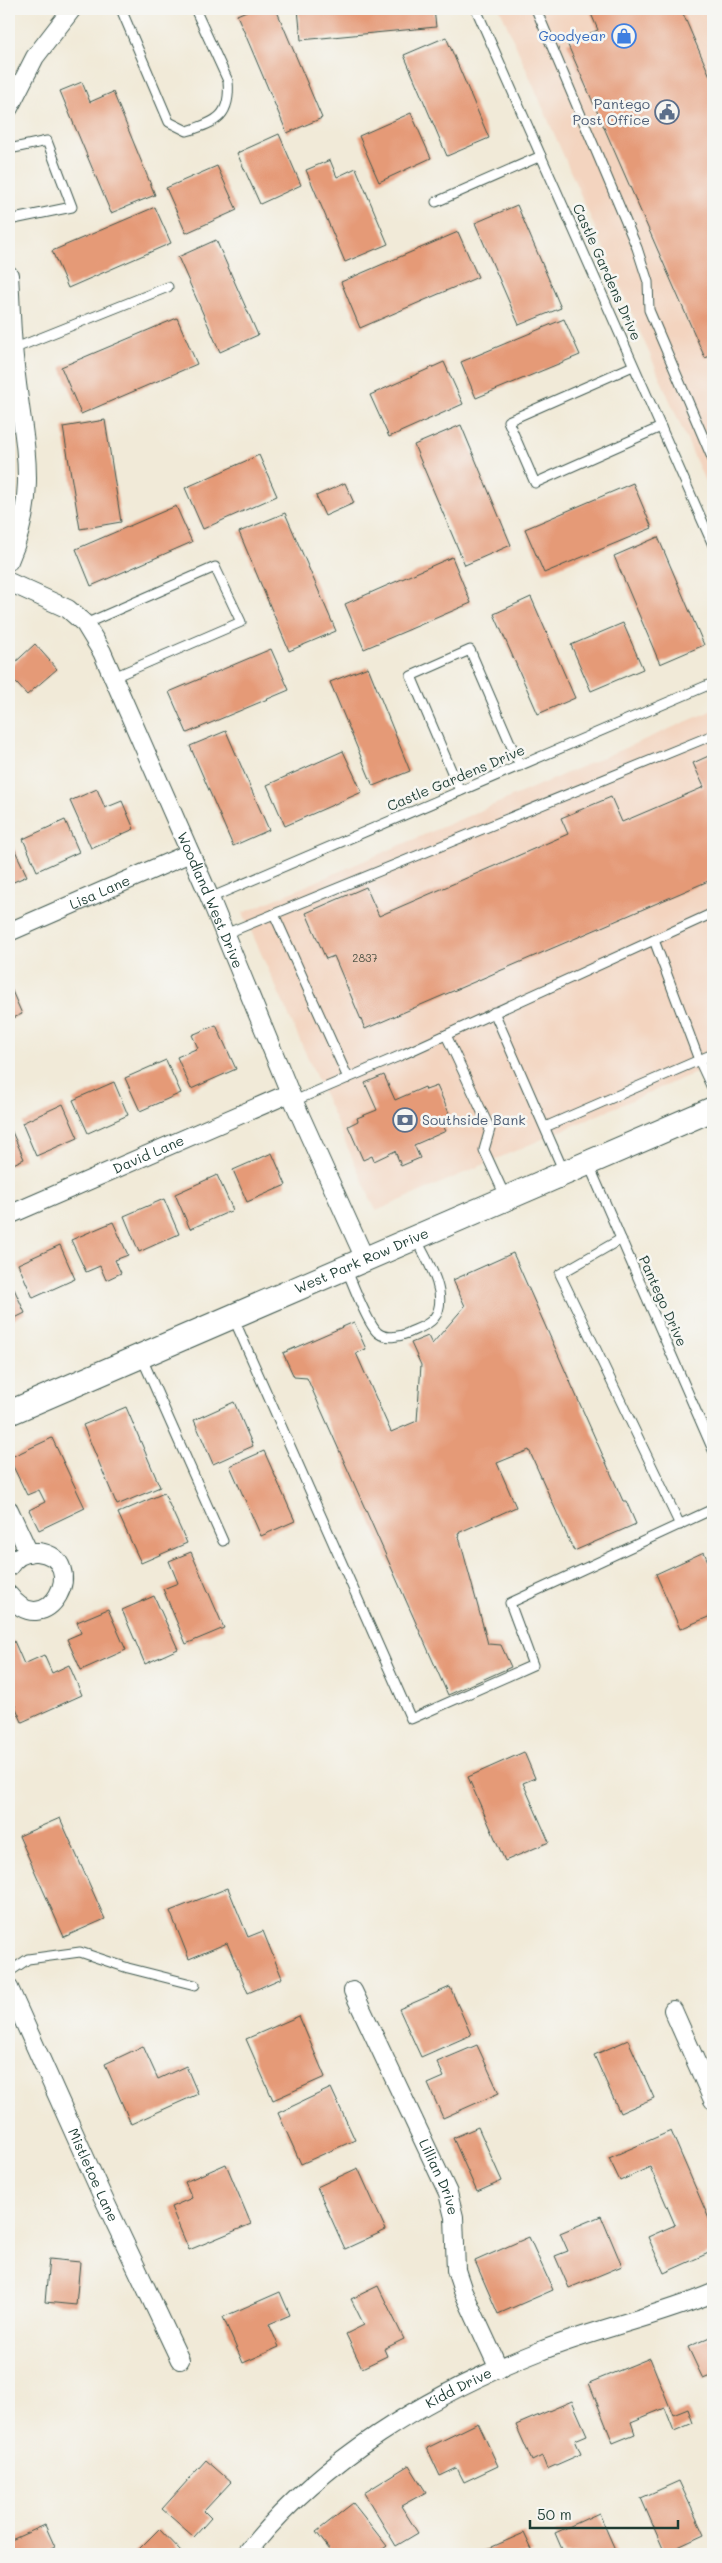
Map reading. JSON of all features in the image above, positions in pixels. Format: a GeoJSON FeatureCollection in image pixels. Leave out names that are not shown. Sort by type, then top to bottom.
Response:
{"type":"FeatureCollection","features":[{"type":"Feature","properties":{"kind":"main road","name":"West Park Row Drive"},"geometry":{"type":"LineString","coordinates":[[9,1413],[713,1109]]}},
{"type":"Feature","properties":{"kind":"street"},"geometry":{"type":"LineString","coordinates":[[9,108],[35,57],[72,9]]}},
{"type":"Feature","properties":{"kind":"street"},"geometry":{"type":"LineString","coordinates":[[9,275],[12,361],[29,474],[24,515],[9,561]]}},
{"type":"Feature","properties":{"kind":"street","name":"Woodland West Drive"},"geometry":{"type":"LineString","coordinates":[[9,582],[68,609],[85,624],[114,677],[225,934],[292,1097],[355,1263]]}},
{"type":"Feature","properties":{"kind":"street","name":"Lisa Lane"},"geometry":{"type":"LineString","coordinates":[[9,932],[190,853]]}},
{"type":"Feature","properties":{"kind":"street","name":"David Lane"},"geometry":{"type":"LineString","coordinates":[[9,1215],[292,1097]]}},
{"type":"Feature","properties":{"kind":"street"},"geometry":{"type":"LineString","coordinates":[[9,1510],[15,1556],[42,1553],[52,1558],[59,1565],[64,1584],[61,1594],[55,1602],[38,1610],[21,1607],[9,1595]]}},
{"type":"Feature","properties":{"kind":"street","name":"Mistletoe Lane"},"geometry":{"type":"LineString","coordinates":[[9,1988],[101,2193],[180,2360]]}},
{"type":"Feature","properties":{"kind":"street","name":"Lillian Drive"},"geometry":{"type":"LineString","coordinates":[[353,1991],[448,2194],[454,2217],[456,2270],[463,2291],[499,2369]]}},
{"type":"Feature","properties":{"kind":"street"},"geometry":{"type":"LineString","coordinates":[[673,2010],[713,2100]]}},
{"type":"Feature","properties":{"kind":"street","name":"Kidd Drive"},"geometry":{"type":"LineString","coordinates":[[246,2554],[302,2495],[376,2434],[450,2390],[538,2352],[685,2305],[713,2293]]}},
{"type":"Feature","properties":{"kind":"lane"},"geometry":{"type":"LineString","coordinates":[[121,9],[169,122],[188,131],[212,124],[226,107],[229,92],[228,81],[194,9]]}},
{"type":"Feature","properties":{"kind":"lane","name":"Castle Gardens Drive"},"geometry":{"type":"LineString","coordinates":[[476,9],[713,545]]}},
{"type":"Feature","properties":{"kind":"lane"},"geometry":{"type":"LineString","coordinates":[[536,9],[637,248],[648,282],[649,310],[713,460]]}},
{"type":"Feature","properties":{"kind":"lane"},"geometry":{"type":"LineString","coordinates":[[9,149],[46,141],[72,207],[9,220]]}},
{"type":"Feature","properties":{"kind":"lane"},"geometry":{"type":"LineString","coordinates":[[436,202],[541,156]]}},
{"type":"Feature","properties":{"kind":"lane"},"geometry":{"type":"LineString","coordinates":[[12,361],[168,287]]}},
{"type":"Feature","properties":{"kind":"lane"},"geometry":{"type":"LineString","coordinates":[[633,366],[508,421],[534,483],[660,427]]}},
{"type":"Feature","properties":{"kind":"lane"},"geometry":{"type":"LineString","coordinates":[[85,624],[215,566],[241,622],[114,677]]}},
{"type":"Feature","properties":{"kind":"lane"},"geometry":{"type":"LineString","coordinates":[[460,791],[411,676],[470,650],[520,766]]}},
{"type":"Feature","properties":{"kind":"lane","name":"Castle Gardens Drive"},"geometry":{"type":"LineString","coordinates":[[210,898],[713,683]]}},
{"type":"Feature","properties":{"kind":"lane"},"geometry":{"type":"LineString","coordinates":[[225,934],[713,735]]}},
{"type":"Feature","properties":{"kind":"lane"},"geometry":{"type":"LineString","coordinates":[[292,1097],[348,1078],[713,913]]}},
{"type":"Feature","properties":{"kind":"lane"},"geometry":{"type":"LineString","coordinates":[[274,914],[348,1078]]}},
{"type":"Feature","properties":{"kind":"lane"},"geometry":{"type":"LineString","coordinates":[[654,940],[699,1060],[713,1090]]}},
{"type":"Feature","properties":{"kind":"lane"},"geometry":{"type":"LineString","coordinates":[[494,1012],[565,1173]]}},
{"type":"Feature","properties":{"kind":"lane"},"geometry":{"type":"LineString","coordinates":[[446,1035],[490,1129],[484,1150],[506,1198]]}},
{"type":"Feature","properties":{"kind":"lane"},"geometry":{"type":"LineString","coordinates":[[545,1128],[713,1054]]}},
{"type":"Feature","properties":{"kind":"lane","name":"Pantego Drive"},"geometry":{"type":"LineString","coordinates":[[588,1163],[713,1450]]}},
{"type":"Feature","properties":{"kind":"lane"},"geometry":{"type":"LineString","coordinates":[[355,1263],[374,1328],[380,1334],[386,1336],[403,1335],[423,1327],[434,1318],[438,1310],[439,1293],[433,1272],[415,1238]]}},
{"type":"Feature","properties":{"kind":"lane"},"geometry":{"type":"LineString","coordinates":[[621,1239],[560,1274],[680,1525]]}},
{"type":"Feature","properties":{"kind":"lane"},"geometry":{"type":"LineString","coordinates":[[232,1316],[411,1719],[533,1665],[510,1602],[713,1509]]}},
{"type":"Feature","properties":{"kind":"lane"},"geometry":{"type":"LineString","coordinates":[[141,1356],[223,1541]]}},
{"type":"Feature","properties":{"kind":"lane"},"geometry":{"type":"LineString","coordinates":[[9,1972],[28,1960],[80,1952],[128,1968],[195,1985]]}},
{"type":"Feature","properties":{"kind":"shaded area"},"geometry":{"type":"Polygon","coordinates":[[[500,9],[713,9],[713,500],[500,9]]]}},
{"type":"Feature","properties":{"kind":"shaded area"},"geometry":{"type":"Polygon","coordinates":[[[713,710],[713,1065],[376,1211],[243,913],[713,710]]]}},
{"type":"Feature","properties":{"kind":"building"},"geometry":{"type":"Polygon","coordinates":[[[251,9],[276,9],[322,118],[287,133],[237,15],[251,9]]]}},
{"type":"Feature","properties":{"kind":"building"},"geometry":{"type":"Polygon","coordinates":[[[298,9],[434,9],[436,27],[301,40],[298,9]]]}},
{"type":"Feature","properties":{"kind":"building"},"geometry":{"type":"Polygon","coordinates":[[[589,9],[681,9],[713,83],[713,355],[705,358],[567,43],[598,30],[589,9]]]}},
{"type":"Feature","properties":{"kind":"building"},"geometry":{"type":"Polygon","coordinates":[[[446,37],[489,138],[447,156],[404,55],[446,37]]]}},
{"type":"Feature","properties":{"kind":"building"},"geometry":{"type":"Polygon","coordinates":[[[82,82],[90,102],[113,92],[155,195],[111,213],[60,91],[82,82]]]}},
{"type":"Feature","properties":{"kind":"building"},"geometry":{"type":"Polygon","coordinates":[[[411,113],[431,158],[379,182],[359,136],[411,113]]]}},
{"type":"Feature","properties":{"kind":"building"},"geometry":{"type":"Polygon","coordinates":[[[279,134],[301,185],[260,204],[237,153],[279,134]]]}},
{"type":"Feature","properties":{"kind":"building"},"geometry":{"type":"Polygon","coordinates":[[[330,160],[337,177],[356,168],[388,244],[345,262],[306,170],[330,160]]]}},
{"type":"Feature","properties":{"kind":"building"},"geometry":{"type":"Polygon","coordinates":[[[217,166],[237,210],[186,233],[166,188],[217,166]]]}},
{"type":"Feature","properties":{"kind":"building"},"geometry":{"type":"Polygon","coordinates":[[[517,205],[561,308],[519,325],[475,223],[517,205]]]}},
{"type":"Feature","properties":{"kind":"building"},"geometry":{"type":"Polygon","coordinates":[[[155,207],[171,243],[68,288],[52,251],[155,207]]]}},
{"type":"Feature","properties":{"kind":"building"},"geometry":{"type":"Polygon","coordinates":[[[458,232],[478,277],[360,328],[341,282],[458,232]]]}},
{"type":"Feature","properties":{"kind":"building"},"geometry":{"type":"Polygon","coordinates":[[[216,240],[258,335],[220,352],[178,257],[216,240]]]}},
{"type":"Feature","properties":{"kind":"building"},"geometry":{"type":"Polygon","coordinates":[[[177,318],[197,364],[81,414],[61,367],[177,318]]]}},
{"type":"Feature","properties":{"kind":"building"},"geometry":{"type":"Polygon","coordinates":[[[564,319],[580,355],[476,398],[461,362],[564,319]]]}},
{"type":"Feature","properties":{"kind":"building"},"geometry":{"type":"Polygon","coordinates":[[[444,362],[463,404],[389,437],[370,395],[444,362]]]}},
{"type":"Feature","properties":{"kind":"building"},"geometry":{"type":"Polygon","coordinates":[[[105,420],[121,522],[80,529],[63,427],[105,420]]]}},
{"type":"Feature","properties":{"kind":"building"},"geometry":{"type":"Polygon","coordinates":[[[461,425],[511,545],[465,565],[414,445],[461,425]]]}},
{"type":"Feature","properties":{"kind":"building"},"geometry":{"type":"Polygon","coordinates":[[[259,455],[277,496],[203,529],[185,488],[259,455]]]}},
{"type":"Feature","properties":{"kind":"building"},"geometry":{"type":"Polygon","coordinates":[[[345,483],[354,503],[325,516],[316,496],[345,483]]]}},
{"type":"Feature","properties":{"kind":"building"},"geometry":{"type":"Polygon","coordinates":[[[633,483],[652,528],[544,573],[525,529],[633,483]]]}},
{"type":"Feature","properties":{"kind":"building"},"geometry":{"type":"Polygon","coordinates":[[[176,506],[192,542],[91,586],[76,549],[176,506]]]}},
{"type":"Feature","properties":{"kind":"building"},"geometry":{"type":"Polygon","coordinates":[[[285,513],[336,631],[289,651],[239,532],[285,513]]]}},
{"type":"Feature","properties":{"kind":"building"},"geometry":{"type":"Polygon","coordinates":[[[658,537],[704,645],[660,664],[614,556],[658,537]]]}},
{"type":"Feature","properties":{"kind":"building"},"geometry":{"type":"Polygon","coordinates":[[[452,557],[471,603],[364,649],[345,604],[452,557]]]}},
{"type":"Feature","properties":{"kind":"building"},"geometry":{"type":"Polygon","coordinates":[[[531,597],[575,698],[538,714],[494,614],[531,597]]]}},
{"type":"Feature","properties":{"kind":"building"},"geometry":{"type":"Polygon","coordinates":[[[623,623],[643,669],[591,691],[571,645],[623,623]]]}},
{"type":"Feature","properties":{"kind":"building"},"geometry":{"type":"Polygon","coordinates":[[[35,644],[57,669],[27,695],[9,675],[9,668],[35,644]]]}},
{"type":"Feature","properties":{"kind":"building"},"geometry":{"type":"Polygon","coordinates":[[[271,649],[289,690],[187,733],[169,692],[271,649]]]}},
{"type":"Feature","properties":{"kind":"building"},"geometry":{"type":"Polygon","coordinates":[[[368,667],[410,771],[373,786],[330,682],[368,667]]]}},
{"type":"Feature","properties":{"kind":"building"},"geometry":{"type":"Polygon","coordinates":[[[226,731],[269,830],[233,846],[190,746],[226,731]]]}},
{"type":"Feature","properties":{"kind":"building"},"geometry":{"type":"Polygon","coordinates":[[[343,751],[362,792],[285,826],[267,785],[343,751]]]}},
{"type":"Feature","properties":{"kind":"building"},"geometry":{"type":"Polygon","coordinates":[[[713,754],[713,879],[365,1029],[334,956],[326,959],[306,913],[366,887],[379,916],[568,834],[561,818],[611,797],[622,822],[704,787],[693,763],[713,754]]]}},
{"type":"Feature","properties":{"kind":"building"},"geometry":{"type":"Polygon","coordinates":[[[97,789],[105,808],[122,801],[134,829],[91,848],[70,801],[97,789]]]}},
{"type":"Feature","properties":{"kind":"building"},"geometry":{"type":"Polygon","coordinates":[[[65,820],[79,852],[37,871],[23,839],[65,820]]]}},
{"type":"Feature","properties":{"kind":"building"},"geometry":{"type":"Polygon","coordinates":[[[11,842],[27,876],[9,884],[9,843],[11,842]]]}},
{"type":"Feature","properties":{"kind":"building"},"geometry":{"type":"Polygon","coordinates":[[[9,984],[22,1014],[9,1020],[9,984]]]}},
{"type":"Feature","properties":{"kind":"building"},"geometry":{"type":"Polygon","coordinates":[[[216,1025],[236,1069],[191,1089],[177,1057],[198,1048],[192,1035],[216,1025]]]}},
{"type":"Feature","properties":{"kind":"building"},"geometry":{"type":"Polygon","coordinates":[[[166,1060],[181,1093],[140,1111],[125,1078],[166,1060]]]}},
{"type":"Feature","properties":{"kind":"building","name":"Southside Bank"},"geometry":{"type":"Polygon","coordinates":[[[384,1075],[395,1100],[425,1087],[426,1090],[437,1086],[453,1122],[443,1126],[446,1131],[414,1145],[420,1158],[401,1166],[395,1151],[374,1161],[372,1156],[363,1160],[348,1126],[358,1121],[357,1118],[377,1110],[365,1083],[384,1075]]]}},
{"type":"Feature","properties":{"kind":"building"},"geometry":{"type":"Polygon","coordinates":[[[114,1082],[128,1115],[88,1133],[73,1100],[114,1082]]]}},
{"type":"Feature","properties":{"kind":"building"},"geometry":{"type":"Polygon","coordinates":[[[63,1104],[78,1138],[36,1156],[22,1123],[63,1104]]]}},
{"type":"Feature","properties":{"kind":"building"},"geometry":{"type":"Polygon","coordinates":[[[9,1125],[24,1159],[9,1166],[9,1125]]]}},
{"type":"Feature","properties":{"kind":"building"},"geometry":{"type":"Polygon","coordinates":[[[272,1153],[286,1185],[247,1202],[233,1170],[272,1153]]]}},
{"type":"Feature","properties":{"kind":"building"},"geometry":{"type":"Polygon","coordinates":[[[217,1175],[233,1210],[190,1229],[175,1194],[217,1175]]]}},
{"type":"Feature","properties":{"kind":"building"},"geometry":{"type":"Polygon","coordinates":[[[164,1199],[179,1234],[139,1252],[124,1216],[164,1199]]]}},
{"type":"Feature","properties":{"kind":"building"},"geometry":{"type":"Polygon","coordinates":[[[113,1222],[128,1255],[115,1260],[121,1273],[106,1280],[100,1266],[86,1272],[71,1240],[113,1222]]]}},
{"type":"Feature","properties":{"kind":"building"},"geometry":{"type":"Polygon","coordinates":[[[60,1245],[75,1279],[33,1298],[18,1264],[60,1245]]]}},
{"type":"Feature","properties":{"kind":"building"},"geometry":{"type":"Polygon","coordinates":[[[513,1253],[623,1501],[626,1501],[636,1524],[574,1551],[529,1450],[497,1463],[516,1507],[458,1533],[488,1644],[501,1645],[511,1667],[448,1695],[307,1378],[294,1377],[283,1353],[354,1322],[366,1349],[356,1353],[391,1432],[417,1421],[421,1365],[411,1343],[428,1336],[432,1344],[465,1306],[453,1280],[513,1253]]]}},
{"type":"Feature","properties":{"kind":"building"},"geometry":{"type":"Polygon","coordinates":[[[9,1281],[25,1313],[9,1321],[9,1281]]]}},
{"type":"Feature","properties":{"kind":"building"},"geometry":{"type":"Polygon","coordinates":[[[234,1402],[253,1446],[213,1464],[194,1420],[234,1402]]]}},
{"type":"Feature","properties":{"kind":"building"},"geometry":{"type":"Polygon","coordinates":[[[126,1407],[160,1487],[117,1505],[83,1425],[126,1407]]]}},
{"type":"Feature","properties":{"kind":"building"},"geometry":{"type":"Polygon","coordinates":[[[52,1438],[85,1508],[39,1530],[29,1510],[45,1502],[39,1490],[27,1495],[9,1458],[52,1438]]]}},
{"type":"Feature","properties":{"kind":"building"},"geometry":{"type":"Polygon","coordinates":[[[264,1451],[295,1521],[261,1536],[230,1466],[264,1451]]]}},
{"type":"Feature","properties":{"kind":"building"},"geometry":{"type":"Polygon","coordinates":[[[164,1493],[187,1543],[141,1563],[118,1513],[164,1493]]]}},
{"type":"Feature","properties":{"kind":"building"},"geometry":{"type":"Polygon","coordinates":[[[191,1552],[224,1628],[186,1644],[163,1589],[178,1583],[169,1561],[191,1552]]]}},
{"type":"Feature","properties":{"kind":"building"},"geometry":{"type":"Polygon","coordinates":[[[704,1552],[713,1573],[713,1615],[680,1629],[656,1574],[704,1552]]]}},
{"type":"Feature","properties":{"kind":"building"},"geometry":{"type":"Polygon","coordinates":[[[154,1596],[178,1649],[145,1664],[122,1610],[154,1596]]]}},
{"type":"Feature","properties":{"kind":"building"},"geometry":{"type":"Polygon","coordinates":[[[108,1609],[126,1650],[81,1670],[67,1639],[81,1633],[77,1622],[108,1609]]]}},
{"type":"Feature","properties":{"kind":"building"},"geometry":{"type":"Polygon","coordinates":[[[14,1641],[24,1664],[44,1655],[52,1673],[69,1665],[82,1695],[22,1722],[9,1692],[9,1643],[14,1641]]]}},
{"type":"Feature","properties":{"kind":"building"},"geometry":{"type":"Polygon","coordinates":[[[9,1709],[16,1725],[9,1729],[9,1709]]]}},
{"type":"Feature","properties":{"kind":"building"},"geometry":{"type":"Polygon","coordinates":[[[524,1752],[535,1778],[523,1783],[549,1842],[505,1861],[468,1777],[524,1752]]]}},
{"type":"Feature","properties":{"kind":"building"},"geometry":{"type":"Polygon","coordinates":[[[60,1818],[105,1919],[64,1937],[19,1836],[60,1818]]]}},
{"type":"Feature","properties":{"kind":"building"},"geometry":{"type":"Polygon","coordinates":[[[228,1888],[248,1937],[263,1931],[282,1978],[248,1993],[227,1943],[189,1959],[170,1911],[228,1888]]]}},
{"type":"Feature","properties":{"kind":"building"},"geometry":{"type":"Polygon","coordinates":[[[450,1987],[471,2035],[421,2057],[399,2009],[450,1987]]]}},
{"type":"Feature","properties":{"kind":"building"},"geometry":{"type":"Polygon","coordinates":[[[299,2016],[325,2077],[273,2100],[246,2039],[299,2016]]]}},
{"type":"Feature","properties":{"kind":"building"},"geometry":{"type":"Polygon","coordinates":[[[628,2040],[654,2098],[620,2113],[594,2055],[628,2040]]]}},
{"type":"Feature","properties":{"kind":"building"},"geometry":{"type":"Polygon","coordinates":[[[477,2045],[499,2093],[443,2118],[428,2084],[444,2077],[437,2062],[477,2045]]]}},
{"type":"Feature","properties":{"kind":"building"},"geometry":{"type":"Polygon","coordinates":[[[143,2046],[158,2079],[186,2066],[198,2094],[131,2124],[105,2064],[143,2046]]]}},
{"type":"Feature","properties":{"kind":"building"},"geometry":{"type":"Polygon","coordinates":[[[331,2088],[355,2140],[301,2164],[278,2113],[331,2088]]]}},
{"type":"Feature","properties":{"kind":"building"},"geometry":{"type":"Polygon","coordinates":[[[478,2127],[502,2181],[477,2192],[453,2138],[478,2127]]]}},
{"type":"Feature","properties":{"kind":"building"},"geometry":{"type":"Polygon","coordinates":[[[671,2131],[713,2228],[713,2251],[664,2273],[648,2237],[675,2225],[650,2167],[620,2181],[609,2158],[671,2131]]]}},
{"type":"Feature","properties":{"kind":"building"},"geometry":{"type":"Polygon","coordinates":[[[226,2164],[251,2224],[189,2250],[171,2207],[192,2198],[185,2182],[226,2164]]]}},
{"type":"Feature","properties":{"kind":"building"},"geometry":{"type":"Polygon","coordinates":[[[358,2168],[386,2230],[345,2249],[317,2187],[358,2168]]]}},
{"type":"Feature","properties":{"kind":"building"},"geometry":{"type":"Polygon","coordinates":[[[601,2216],[622,2266],[569,2288],[555,2256],[568,2251],[560,2233],[601,2216]]]}},
{"type":"Feature","properties":{"kind":"building"},"geometry":{"type":"Polygon","coordinates":[[[529,2237],[553,2290],[498,2314],[475,2261],[529,2237]]]}},
{"type":"Feature","properties":{"kind":"building"},"geometry":{"type":"Polygon","coordinates":[[[49,2259],[80,2262],[76,2305],[45,2302],[49,2259]]]}},
{"type":"Feature","properties":{"kind":"building"},"geometry":{"type":"Polygon","coordinates":[[[378,2286],[404,2339],[384,2349],[387,2356],[362,2368],[346,2334],[364,2325],[351,2299],[378,2286]]]}},
{"type":"Feature","properties":{"kind":"building"},"geometry":{"type":"Polygon","coordinates":[[[280,2292],[290,2315],[269,2324],[279,2347],[243,2363],[223,2317],[280,2292]]]}},
{"type":"Feature","properties":{"kind":"building"},"geometry":{"type":"Polygon","coordinates":[[[713,2336],[713,2375],[703,2379],[688,2347],[713,2336]]]}},
{"type":"Feature","properties":{"kind":"building"},"geometry":{"type":"Polygon","coordinates":[[[650,2358],[673,2415],[688,2409],[693,2423],[674,2431],[665,2408],[631,2422],[635,2434],[613,2443],[589,2383],[650,2358]]]}},
{"type":"Feature","properties":{"kind":"building"},"geometry":{"type":"Polygon","coordinates":[[[572,2401],[587,2435],[575,2440],[581,2454],[547,2469],[542,2456],[532,2461],[516,2425],[572,2401]]]}},
{"type":"Feature","properties":{"kind":"building"},"geometry":{"type":"Polygon","coordinates":[[[478,2423],[498,2466],[464,2482],[457,2468],[440,2476],[427,2448],[478,2423]]]}},
{"type":"Feature","properties":{"kind":"building"},"geometry":{"type":"Polygon","coordinates":[[[206,2460],[231,2482],[204,2511],[211,2518],[194,2537],[162,2509],[206,2460]]]}},
{"type":"Feature","properties":{"kind":"building"},"geometry":{"type":"Polygon","coordinates":[[[409,2465],[426,2492],[401,2506],[418,2533],[396,2546],[364,2493],[409,2465]]]}},
{"type":"Feature","properties":{"kind":"building"},"geometry":{"type":"Polygon","coordinates":[[[679,2481],[704,2535],[665,2553],[641,2498],[679,2481]]]}},
{"type":"Feature","properties":{"kind":"building"},"geometry":{"type":"Polygon","coordinates":[[[353,2503],[387,2546],[376,2554],[333,2554],[316,2532],[353,2503]]]}},
{"type":"Feature","properties":{"kind":"building"},"geometry":{"type":"Polygon","coordinates":[[[599,2513],[617,2554],[564,2554],[555,2533],[599,2513]]]}},
{"type":"Feature","properties":{"kind":"building"},"geometry":{"type":"Polygon","coordinates":[[[45,2525],[55,2547],[41,2554],[9,2554],[9,2541],[45,2525]]]}},
{"type":"Feature","properties":{"kind":"building"},"geometry":{"type":"Polygon","coordinates":[[[159,2529],[181,2552],[179,2554],[134,2554],[159,2529]]]}},
{"type":"Feature","properties":{"kind":"building"},"geometry":{"type":"Polygon","coordinates":[[[524,2533],[534,2554],[476,2554],[524,2533]]]}},
{"type":"Feature","properties":{"kind":"place","name":"Goodyear"},"geometry":{"type":"Point","coordinates":[624,36]}},
{"type":"Feature","properties":{"kind":"place","name":"Pantego Post Office"},"geometry":{"type":"Point","coordinates":[667,112]}},
{"type":"Feature","properties":{"kind":"place","name":"Southside Bank"},"geometry":{"type":"Point","coordinates":[405,1120]}}]}
